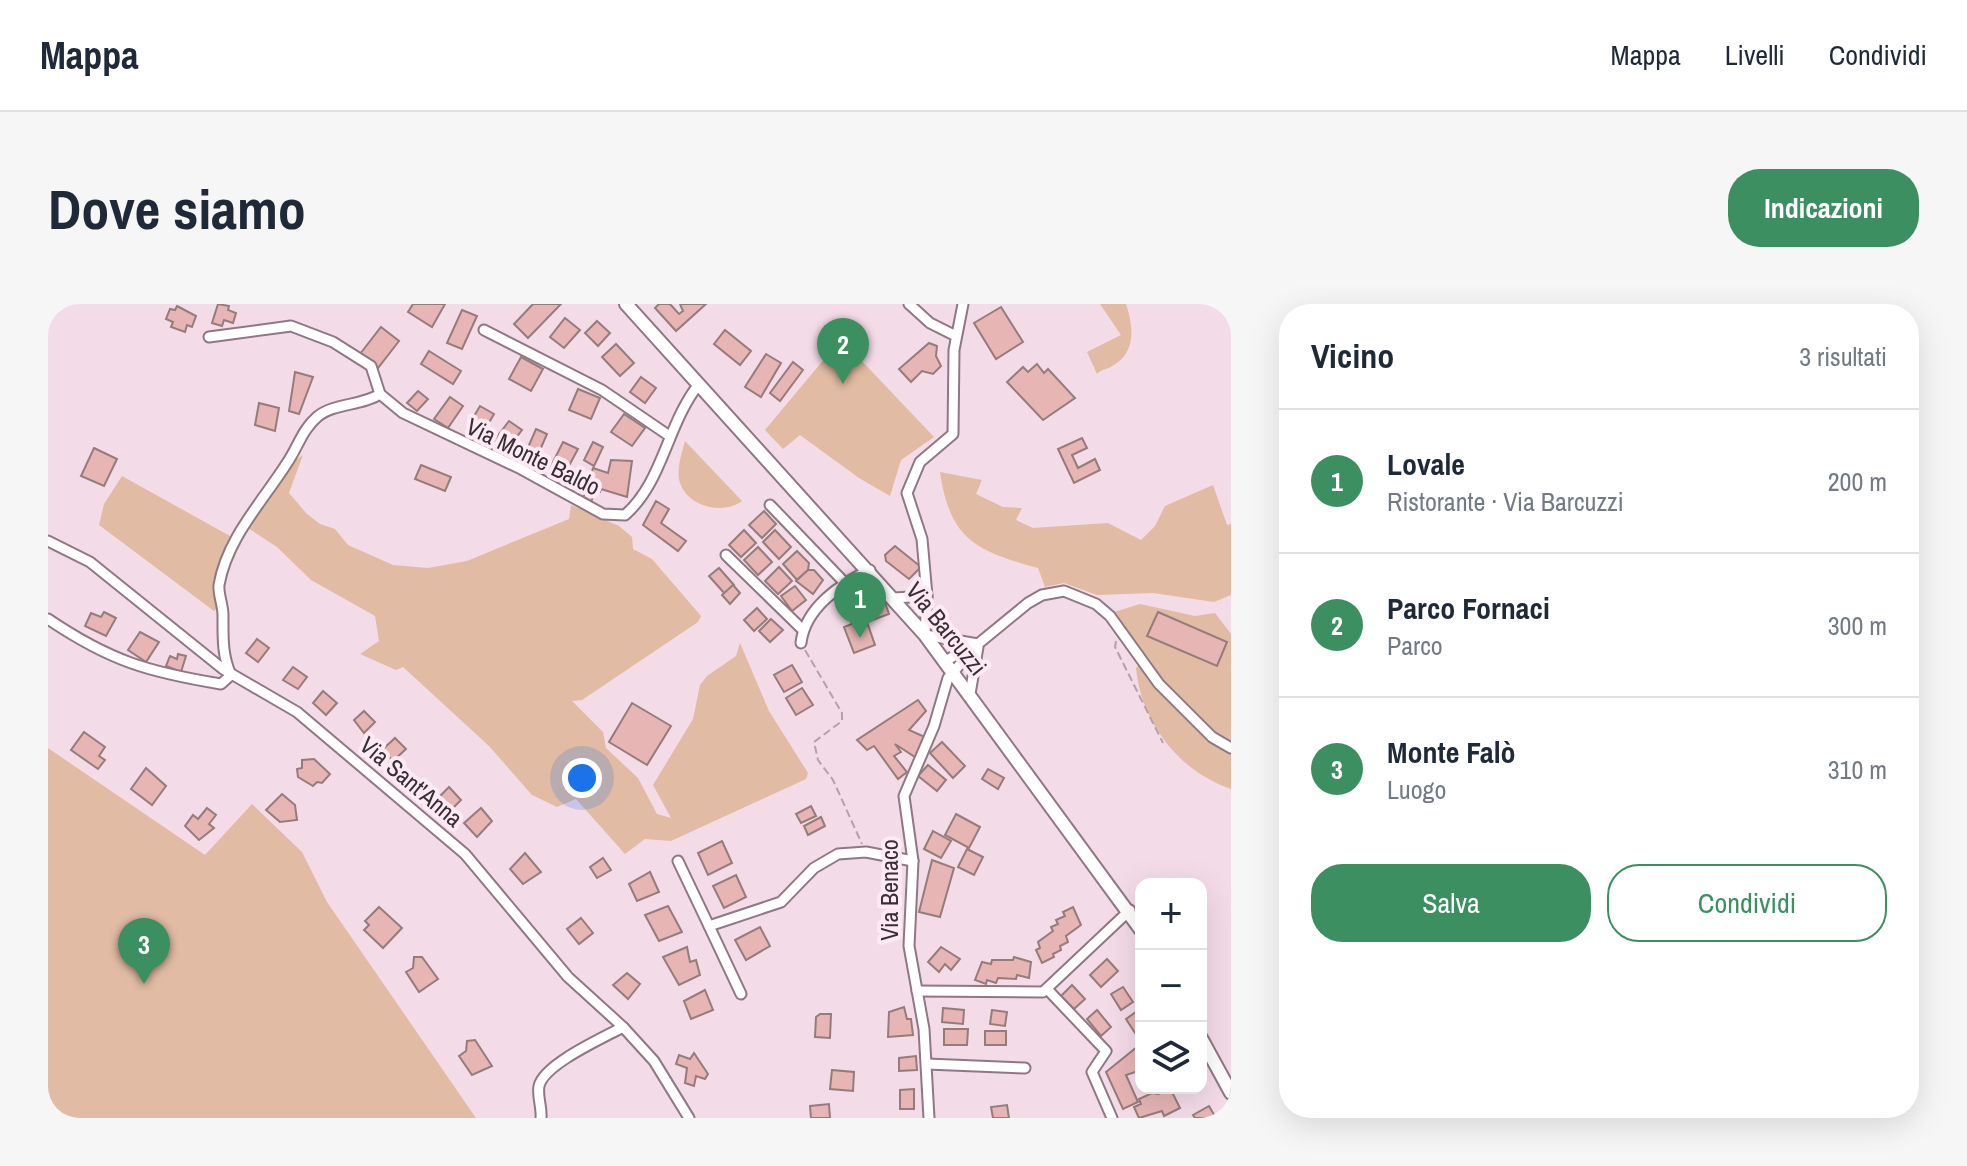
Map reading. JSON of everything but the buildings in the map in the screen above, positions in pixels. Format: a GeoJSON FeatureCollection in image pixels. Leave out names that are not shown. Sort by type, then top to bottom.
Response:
{"type":"FeatureCollection","features":[{"type":"Feature","properties":{"kind":"street","name":"Via Barcuzzi"},"geometry":{"type":"LineString","coordinates":[[626,304],[870,570],[925,635],[1135,919]]}},
{"type":"Feature","properties":{"kind":"street"},"geometry":{"type":"LineString","coordinates":[[909,304],[930,323],[956,336]]}},
{"type":"Feature","properties":{"kind":"street"},"geometry":{"type":"LineString","coordinates":[[963,304],[956,336],[953,434],[920,462],[907,493],[922,539],[927,596],[925,635],[978,644]]}},
{"type":"Feature","properties":{"kind":"street","name":"Via Monte Baldo"},"geometry":{"type":"LineString","coordinates":[[209,337],[291,326],[333,342],[371,366],[380,394],[403,413],[521,469],[603,514],[625,515],[636,506],[652,480],[668,435],[685,402],[699,384]]}},
{"type":"Feature","properties":{"kind":"street"},"geometry":{"type":"LineString","coordinates":[[484,330],[602,390],[668,435]]}},
{"type":"Feature","properties":{"kind":"street"},"geometry":{"type":"LineString","coordinates":[[48,619],[90,647],[133,666],[221,684],[231,675],[223,654],[223,607],[218,587],[245,522],[287,463],[304,431],[320,414],[380,394]]}},
{"type":"Feature","properties":{"kind":"street"},"geometry":{"type":"LineString","coordinates":[[770,505],[844,582]]}},
{"type":"Feature","properties":{"kind":"street","name":"Via Sant'Anna"},"geometry":{"type":"LineString","coordinates":[[48,541],[90,562],[231,675],[297,712],[465,854],[568,977],[623,1027],[655,1063],[689,1118]]}},
{"type":"Feature","properties":{"kind":"street"},"geometry":{"type":"LineString","coordinates":[[726,555],[803,630]]}},
{"type":"Feature","properties":{"kind":"street"},"geometry":{"type":"LineString","coordinates":[[801,643],[803,630],[828,595],[844,582],[870,570]]}},
{"type":"Feature","properties":{"kind":"street"},"geometry":{"type":"LineString","coordinates":[[945,661],[978,644],[1028,603],[1053,591],[1080,595],[1096,604],[1119,628],[1159,684],[1185,711],[1212,737],[1231,748]]}},
{"type":"Feature","properties":{"kind":"street"},"geometry":{"type":"LineString","coordinates":[[894,598],[927,596]]}},
{"type":"Feature","properties":{"kind":"street"},"geometry":{"type":"LineString","coordinates":[[970,694],[978,644]]}},
{"type":"Feature","properties":{"kind":"street","name":"Via Benaco"},"geometry":{"type":"LineString","coordinates":[[929,1118],[927,1064],[909,946],[913,861],[904,796],[934,726],[945,685],[978,644]]}},
{"type":"Feature","properties":{"kind":"street"},"geometry":{"type":"LineString","coordinates":[[709,926],[781,902],[814,868],[838,854],[866,852],[913,861]]}},
{"type":"Feature","properties":{"kind":"street"},"geometry":{"type":"LineString","coordinates":[[678,861],[741,994]]}},
{"type":"Feature","properties":{"kind":"street"},"geometry":{"type":"LineString","coordinates":[[917,991],[1036,994],[1048,990],[1082,953],[1130,910]]}},
{"type":"Feature","properties":{"kind":"street"},"geometry":{"type":"LineString","coordinates":[[1048,990],[1106,1051],[1092,1072],[1112,1118]]}},
{"type":"Feature","properties":{"kind":"street"},"geometry":{"type":"LineString","coordinates":[[541,1118],[538,1090],[541,1078],[560,1063],[623,1027]]}},
{"type":"Feature","properties":{"kind":"street"},"geometry":{"type":"LineString","coordinates":[[1207,1049],[1231,1093]]}},
{"type":"Feature","properties":{"kind":"street"},"geometry":{"type":"LineString","coordinates":[[927,1064],[1025,1068]]}},
{"type":"Feature","properties":{"kind":"path"},"geometry":{"type":"LineString","coordinates":[[1119,628],[1115,647],[1163,743]]}},
{"type":"Feature","properties":{"kind":"path"},"geometry":{"type":"LineString","coordinates":[[801,643],[842,713],[842,721],[814,742],[818,760],[833,780],[866,852]]}},
{"type":"Feature","properties":{"kind":"shaded area"},"geometry":{"type":"Polygon","coordinates":[[[1100,304],[1126,304],[1131,338],[1127,353],[1112,367],[1097,374],[1087,352],[1121,335],[1100,304]]]}},
{"type":"Feature","properties":{"kind":"shaded area"},"geometry":{"type":"Polygon","coordinates":[[[841,339],[934,437],[901,460],[890,496],[859,478],[800,435],[783,449],[765,430],[841,339]]]}},
{"type":"Feature","properties":{"kind":"shaded area"},"geometry":{"type":"Polygon","coordinates":[[[685,441],[742,501],[725,508],[715,508],[688,496],[679,479],[685,441]]]}},
{"type":"Feature","properties":{"kind":"shaded area"},"geometry":{"type":"Polygon","coordinates":[[[303,455],[289,493],[307,514],[320,524],[335,529],[348,545],[393,565],[428,568],[467,561],[569,519],[571,505],[619,526],[632,537],[633,549],[652,559],[701,616],[698,622],[582,700],[572,701],[603,732],[606,748],[638,778],[657,814],[671,818],[653,785],[693,719],[700,685],[707,676],[736,656],[740,643],[769,711],[808,773],[806,779],[671,841],[645,839],[625,854],[576,799],[557,807],[532,795],[489,746],[403,667],[396,670],[360,654],[379,641],[375,616],[311,580],[277,547],[248,528],[289,464],[303,455]]]}},
{"type":"Feature","properties":{"kind":"shaded area"},"geometry":{"type":"Polygon","coordinates":[[[940,472],[982,480],[976,494],[1003,507],[1022,508],[1016,520],[1033,528],[1108,523],[1141,540],[1155,526],[1165,506],[1213,485],[1227,525],[1231,524],[1231,595],[1214,602],[1153,593],[1097,595],[1064,583],[1045,587],[1038,568],[982,548],[959,528],[951,513],[940,472]]]}},
{"type":"Feature","properties":{"kind":"shaded area"},"geometry":{"type":"Polygon","coordinates":[[[122,476],[230,536],[214,581],[218,608],[214,611],[99,525],[104,504],[122,476]]]}},
{"type":"Feature","properties":{"kind":"shaded area"},"geometry":{"type":"Polygon","coordinates":[[[1140,604],[1195,616],[1215,613],[1231,634],[1231,743],[1212,731],[1180,701],[1111,613],[1140,604]]]}},
{"type":"Feature","properties":{"kind":"shaded area"},"geometry":{"type":"Polygon","coordinates":[[[1142,662],[1231,750],[1231,789],[1195,771],[1166,743],[1146,708],[1139,688],[1136,668],[1142,662]]]}},
{"type":"Feature","properties":{"kind":"shaded area"},"geometry":{"type":"Polygon","coordinates":[[[48,748],[205,855],[252,804],[302,852],[327,902],[476,1118],[48,1118],[48,748]]]}},
{"type":"Feature","properties":{"kind":"place","name":"Parco Fornaci"},"geometry":{"type":"Point","coordinates":[843,384]}},
{"type":"Feature","properties":{"kind":"place","name":"Lovale"},"geometry":{"type":"Point","coordinates":[860,638]}},
{"type":"Feature","properties":{"kind":"place","name":"Monte Falò"},"geometry":{"type":"Point","coordinates":[144,984]}}]}
